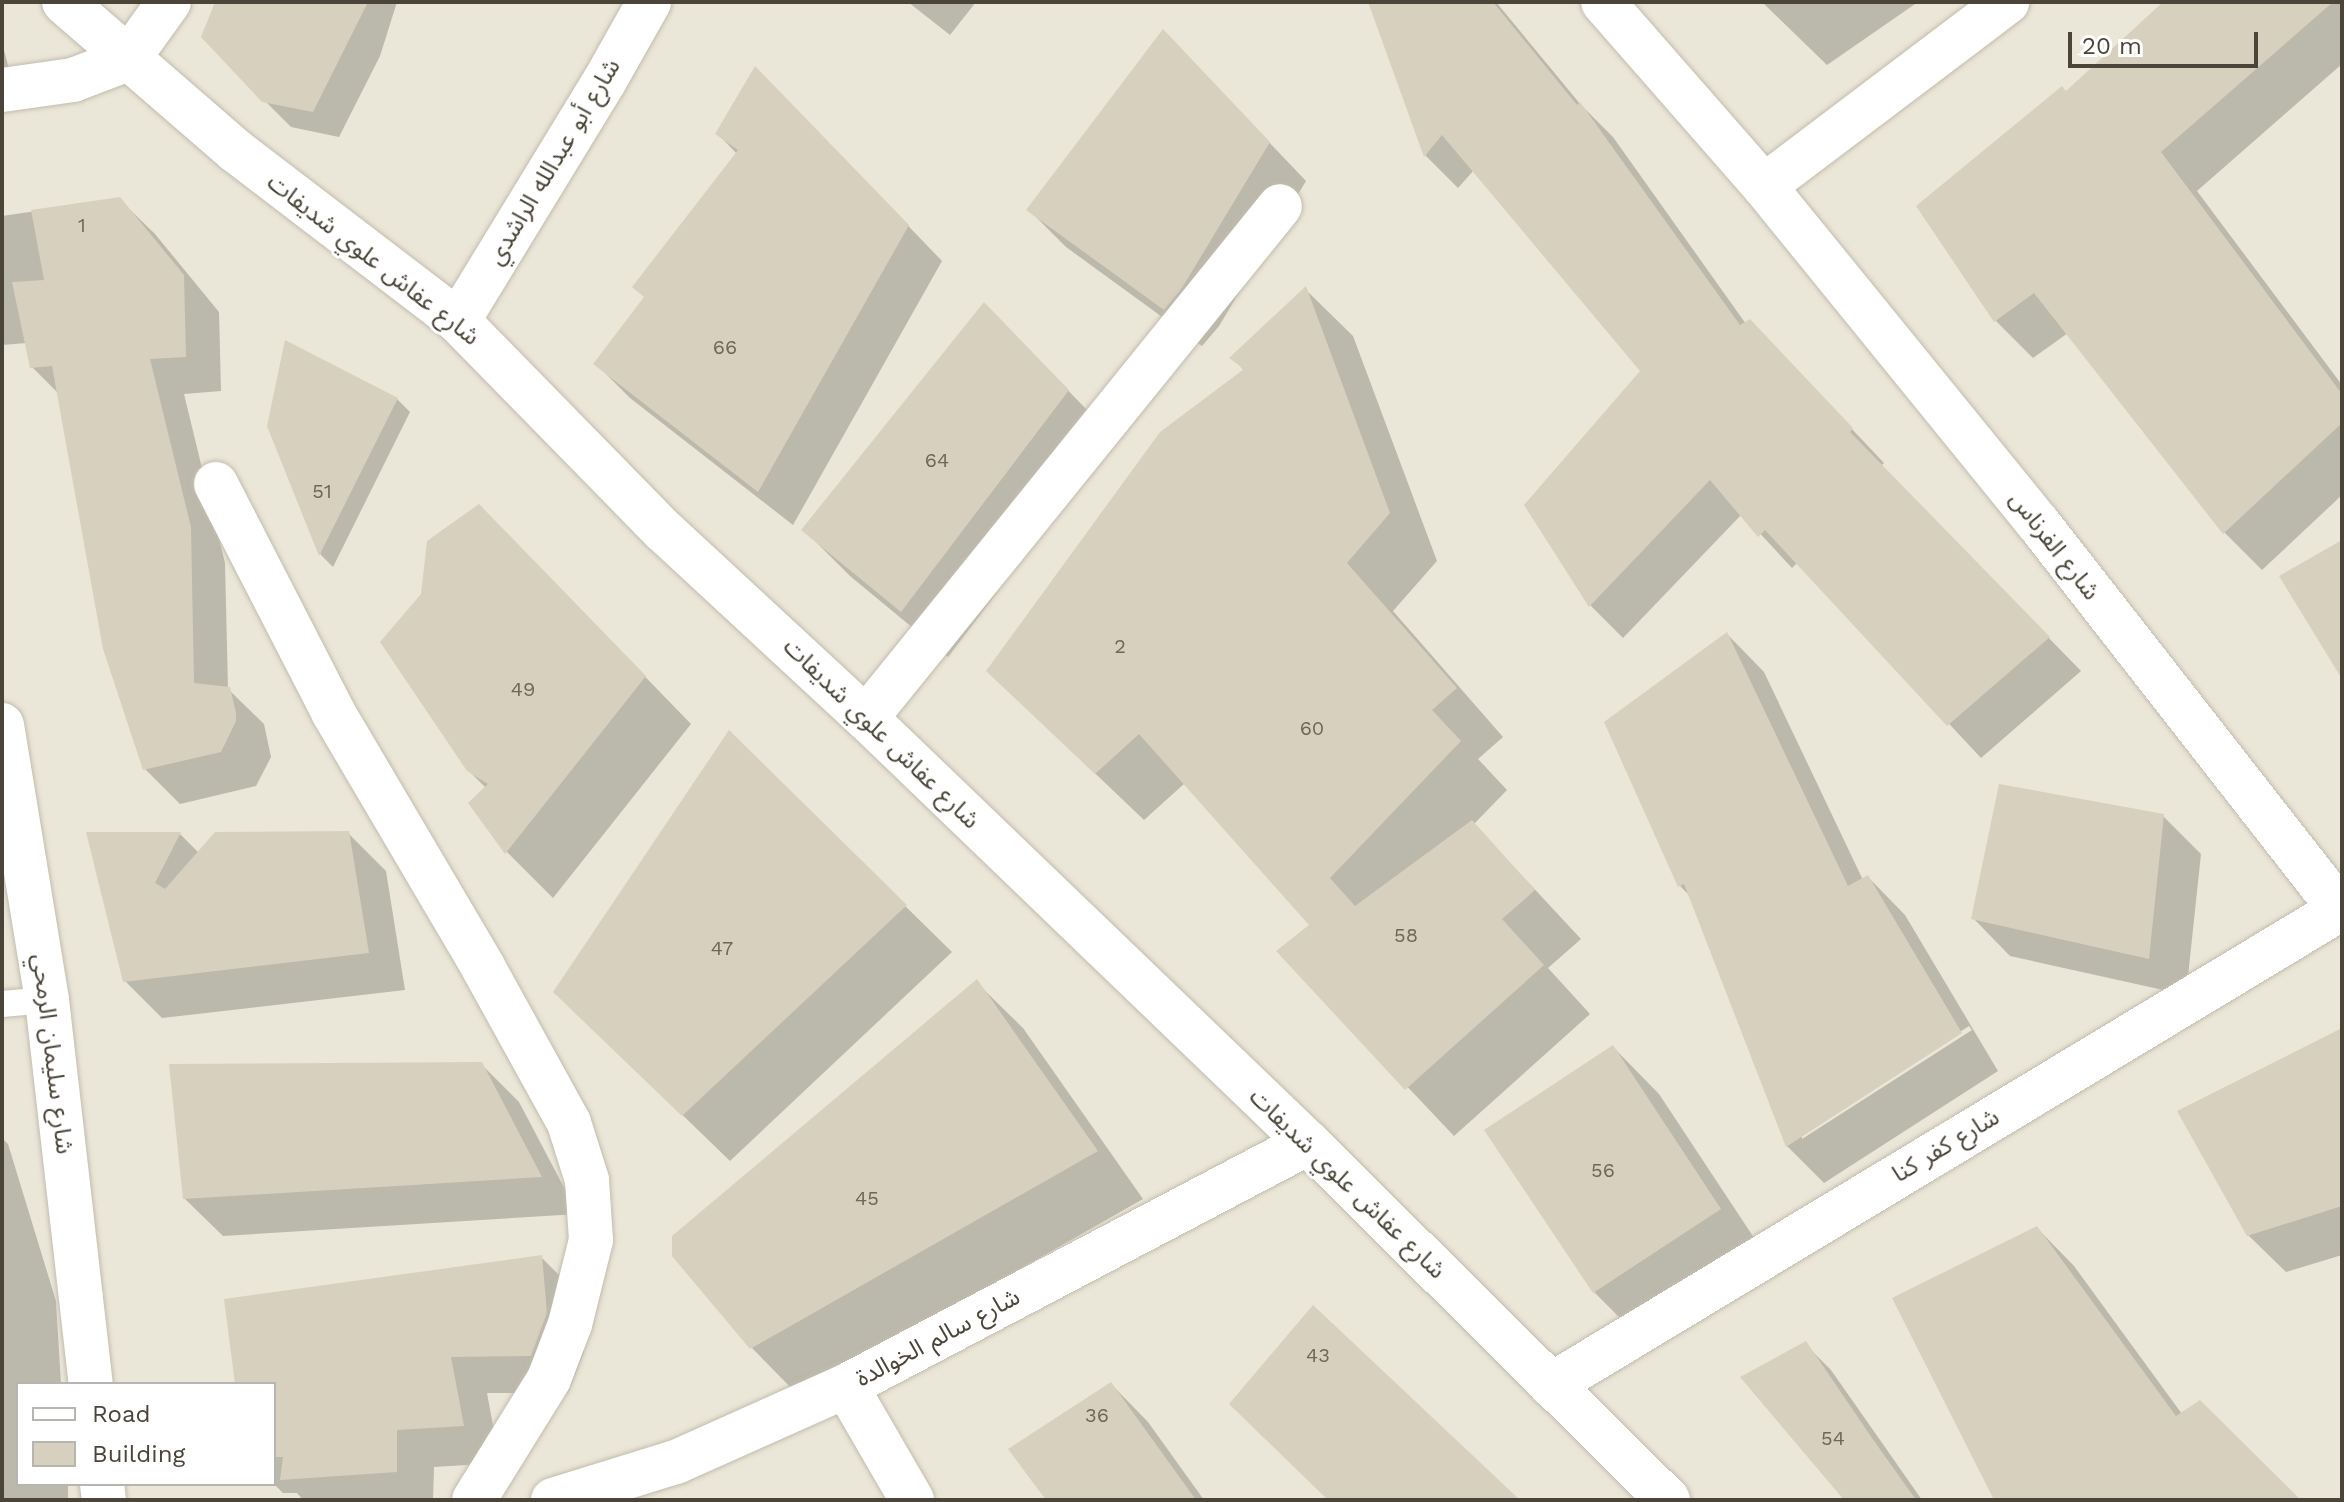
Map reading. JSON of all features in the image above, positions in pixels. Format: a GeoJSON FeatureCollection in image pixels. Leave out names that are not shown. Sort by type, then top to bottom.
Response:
{"type":"FeatureCollection","features":[{"type":"Feature","properties":{"kind":"street","name":"شارع عفاش علوي شديفات"},"geometry":{"type":"LineString","coordinates":[[64,2],[236,151],[458,321],[664,531],[866,718],[1308,1143],[1668,1500]]}},
{"type":"Feature","properties":{"kind":"street"},"geometry":{"type":"LineString","coordinates":[[2,90],[73,80],[128,59],[169,2]]}},
{"type":"Feature","properties":{"kind":"street","name":"شارع أبو عبدالله الراشدي"},"geometry":{"type":"LineString","coordinates":[[458,321],[604,82],[649,2]]}},
{"type":"Feature","properties":{"kind":"street","name":"شارع الفرناس"},"geometry":{"type":"LineString","coordinates":[[1603,2],[1764,186],[2038,523],[2341,909]]}},
{"type":"Feature","properties":{"kind":"street"},"geometry":{"type":"LineString","coordinates":[[1764,186],[2007,2]]}},
{"type":"Feature","properties":{"kind":"street"},"geometry":{"type":"LineString","coordinates":[[866,718],[1280,206]]}},
{"type":"Feature","properties":{"kind":"street"},"geometry":{"type":"LineString","coordinates":[[216,484],[333,712],[483,967],[569,1123],[587,1180],[591,1240],[570,1324],[549,1379],[474,1500]]}},
{"type":"Feature","properties":{"kind":"street","name":"شارع سليمان الرمحي"},"geometry":{"type":"LineString","coordinates":[[2,725],[47,1000],[91,1382]]}},
{"type":"Feature","properties":{"kind":"street","name":"شارع كفر كنا"},"geometry":{"type":"LineString","coordinates":[[1551,1385],[2341,909]]}},
{"type":"Feature","properties":{"kind":"street","name":"شارع سالم الخوالدة"},"geometry":{"type":"LineString","coordinates":[[553,1500],[676,1462],[846,1386],[1308,1143]]}},
{"type":"Feature","properties":{"kind":"street"},"geometry":{"type":"LineString","coordinates":[[846,1386],[912,1500]]}},
{"type":"Feature","properties":{"kind":"lane"},"geometry":{"type":"LineString","coordinates":[[2,1004],[47,1000]]}},
{"type":"Feature","properties":{"kind":"shaded area"},"geometry":{"type":"Polygon","coordinates":[[[2,2],[2342,2],[2342,1500],[2,1500],[2,2]]]}},
{"type":"Feature","properties":{"kind":"building"},"geometry":{"type":"Polygon","coordinates":[[[215,2],[368,2],[313,112],[262,102],[201,37],[215,2]]]}},
{"type":"Feature","properties":{"kind":"building"},"geometry":{"type":"Polygon","coordinates":[[[1368,2],[1493,2],[1577,105],[1580,102],[1740,325],[1750,319],[1853,428],[1850,432],[2050,637],[1947,726],[1765,530],[1758,537],[1710,480],[1589,607],[1524,505],[1640,371],[1442,135],[1424,157],[1368,2]]]}},
{"type":"Feature","properties":{"kind":"building"},"geometry":{"type":"Polygon","coordinates":[[[2163,2],[2333,2],[2161,152],[2342,394],[2342,423],[2223,534],[2034,293],[1994,322],[1916,206],[2062,86],[2066,91],[2163,2]]]}},
{"type":"Feature","properties":{"kind":"building"},"geometry":{"type":"Polygon","coordinates":[[[1163,29],[1270,142],[1182,288],[1164,310],[1026,210],[1163,29]]]}},
{"type":"Feature","properties":{"kind":"building"},"geometry":{"type":"Polygon","coordinates":[[[755,66],[909,225],[758,492],[593,364],[644,297],[632,287],[738,150],[715,134],[755,66]]]}},
{"type":"Feature","properties":{"kind":"building"},"geometry":{"type":"Polygon","coordinates":[[[120,197],[184,275],[186,357],[150,359],[191,527],[194,683],[230,687],[236,713],[236,721],[221,752],[143,770],[103,649],[52,366],[30,368],[12,282],[44,280],[31,210],[120,197]]]}},
{"type":"Feature","properties":{"kind":"building"},"geometry":{"type":"Polygon","coordinates":[[[1306,286],[1390,513],[1347,563],[1457,688],[1432,710],[1461,741],[1330,878],[1355,906],[1472,820],[1535,890],[1502,919],[1544,965],[1405,1090],[1276,951],[1309,925],[1139,734],[1095,774],[986,671],[1160,432],[1244,369],[1229,358],[1306,286]]]}},
{"type":"Feature","properties":{"kind":"building"},"geometry":{"type":"Polygon","coordinates":[[[984,302],[1069,390],[901,612],[801,530],[984,302]]]}},
{"type":"Feature","properties":{"kind":"building"},"geometry":{"type":"Polygon","coordinates":[[[285,340],[398,398],[319,556],[267,426],[285,340]]]}},
{"type":"Feature","properties":{"kind":"building"},"geometry":{"type":"Polygon","coordinates":[[[479,504],[646,676],[505,854],[468,803],[488,784],[467,771],[380,642],[421,594],[427,541],[479,504]]]}},
{"type":"Feature","properties":{"kind":"building"},"geometry":{"type":"Polygon","coordinates":[[[2342,540],[2342,679],[2279,576],[2342,540]]]}},
{"type":"Feature","properties":{"kind":"building"},"geometry":{"type":"Polygon","coordinates":[[[1727,632],[1848,886],[1868,875],[1962,1033],[1786,1147],[1684,884],[1678,887],[1604,722],[1727,632]]]}},
{"type":"Feature","properties":{"kind":"building"},"geometry":{"type":"Polygon","coordinates":[[[729,730],[907,905],[682,1116],[553,992],[729,730]]]}},
{"type":"Feature","properties":{"kind":"building"},"geometry":{"type":"Polygon","coordinates":[[[1999,784],[2164,814],[2149,959],[1971,919],[1999,784]]]}},
{"type":"Feature","properties":{"kind":"building"},"geometry":{"type":"Polygon","coordinates":[[[349,831],[369,953],[123,982],[86,832],[181,832],[155,883],[165,889],[215,832],[349,831]]]}},
{"type":"Feature","properties":{"kind":"building"},"geometry":{"type":"Polygon","coordinates":[[[977,979],[1098,1151],[750,1349],[672,1256],[672,1236],[977,979]]]}},
{"type":"Feature","properties":{"kind":"building"},"geometry":{"type":"Polygon","coordinates":[[[2342,1028],[2342,1206],[2247,1236],[2177,1111],[2342,1028]]]}},
{"type":"Feature","properties":{"kind":"building"},"geometry":{"type":"Polygon","coordinates":[[[1613,1045],[1721,1209],[1593,1293],[1484,1130],[1613,1045]]]}},
{"type":"Feature","properties":{"kind":"building"},"geometry":{"type":"Polygon","coordinates":[[[482,1062],[542,1177],[183,1199],[169,1064],[482,1062]]]}},
{"type":"Feature","properties":{"kind":"building"},"geometry":{"type":"Polygon","coordinates":[[[2037,1226],[2176,1416],[2200,1400],[2301,1500],[1994,1500],[1892,1298],[2037,1226]]]}},
{"type":"Feature","properties":{"kind":"building"},"geometry":{"type":"Polygon","coordinates":[[[542,1255],[547,1313],[531,1356],[451,1357],[464,1426],[397,1430],[397,1472],[280,1480],[283,1457],[276,1457],[276,1382],[235,1382],[224,1299],[542,1255]]]}},
{"type":"Feature","properties":{"kind":"building"},"geometry":{"type":"Polygon","coordinates":[[[1313,1305],[1520,1500],[1328,1500],[1229,1404],[1313,1305]]]}},
{"type":"Feature","properties":{"kind":"building"},"geometry":{"type":"Polygon","coordinates":[[[1806,1341],[1916,1500],[1844,1500],[1740,1377],[1806,1341]]]}},
{"type":"Feature","properties":{"kind":"building"},"geometry":{"type":"Polygon","coordinates":[[[1111,1382],[1196,1500],[1046,1500],[1008,1449],[1111,1382]]]}}]}
